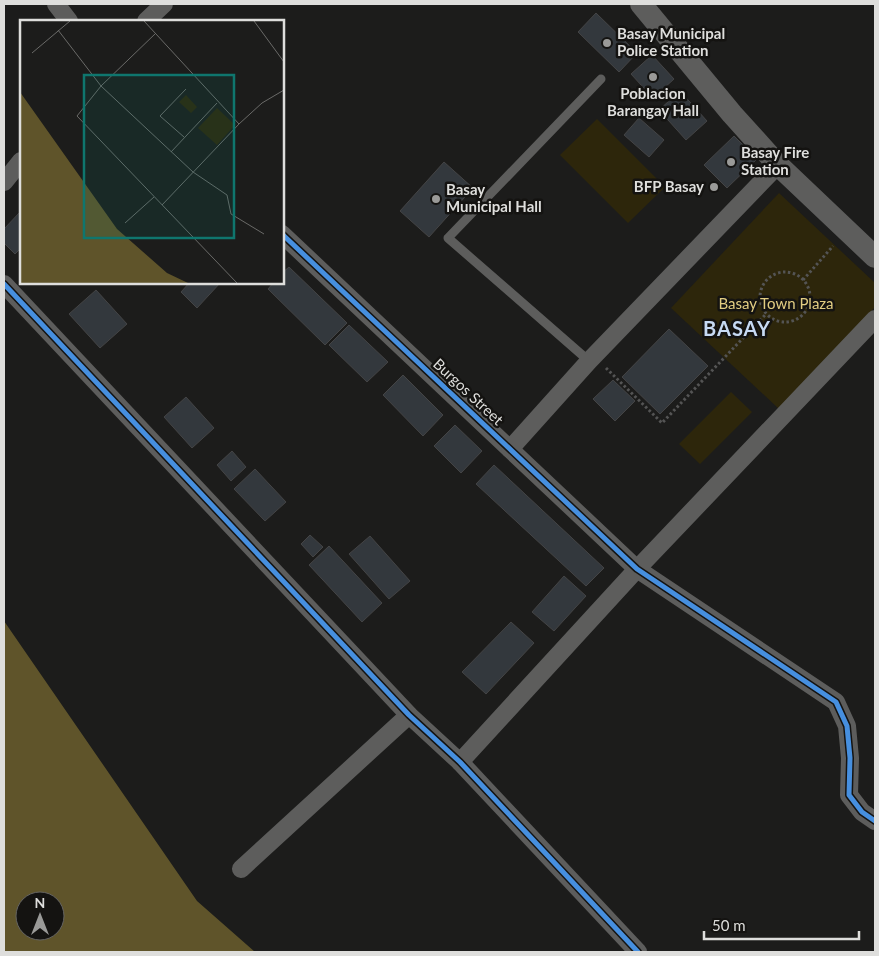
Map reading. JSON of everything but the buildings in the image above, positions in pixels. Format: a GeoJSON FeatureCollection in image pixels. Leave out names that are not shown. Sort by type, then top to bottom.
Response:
{"type":"FeatureCollection","features":[{"type":"Feature","properties":{"kind":"street"},"geometry":{"type":"LineString","coordinates":[[56,4],[68,20]]}},
{"type":"Feature","properties":{"kind":"street"},"geometry":{"type":"LineString","coordinates":[[147,20],[164,4]]}},
{"type":"Feature","properties":{"kind":"street"},"geometry":{"type":"LineString","coordinates":[[642,4],[732,114],[778,165],[875,258]]}},
{"type":"Feature","properties":{"kind":"street"},"geometry":{"type":"LineString","coordinates":[[4,182],[20,162]]}},
{"type":"Feature","properties":{"kind":"street"},"geometry":{"type":"LineString","coordinates":[[510,449],[591,358],[778,165]]}},
{"type":"Feature","properties":{"kind":"street","name":"Burgos Street"},"geometry":{"type":"LineString","coordinates":[[284,236],[636,569],[836,702],[847,726],[850,758],[849,795],[862,812],[875,822]]}},
{"type":"Feature","properties":{"kind":"street"},"geometry":{"type":"LineString","coordinates":[[4,284],[409,715],[460,762],[638,952]]}},
{"type":"Feature","properties":{"kind":"street"},"geometry":{"type":"LineString","coordinates":[[460,762],[636,569],[875,319]]}},
{"type":"Feature","properties":{"kind":"street"},"geometry":{"type":"LineString","coordinates":[[240,869],[409,715]]}},
{"type":"Feature","properties":{"kind":"lane"},"geometry":{"type":"LineString","coordinates":[[591,358],[448,238],[601,79]]}},
{"type":"Feature","properties":{"kind":"path"},"geometry":{"type":"LineString","coordinates":[[803,280],[847,230]]}},
{"type":"Feature","properties":{"kind":"path"},"geometry":{"type":"LineString","coordinates":[[782,272],[790,273],[797,275],[808,286],[810,301],[803,315],[796,320],[780,322],[766,314],[760,300],[760,292],[768,278],[782,272]]}},
{"type":"Feature","properties":{"kind":"path"},"geometry":{"type":"LineString","coordinates":[[591,358],[662,423],[766,314]]}},
{"type":"Feature","properties":{"kind":"green space"},"geometry":{"type":"Polygon","coordinates":[[[597,119],[665,187],[628,223],[560,155],[597,119]]]}},
{"type":"Feature","properties":{"kind":"green space","name":"Basay Town Plaza"},"geometry":{"type":"Polygon","coordinates":[[[779,193],[875,283],[875,307],[779,409],[671,308],[779,193]]]}},
{"type":"Feature","properties":{"kind":"green space"},"geometry":{"type":"Polygon","coordinates":[[[731,392],[752,412],[700,464],[679,444],[731,392]]]}},
{"type":"Feature","properties":{"kind":"shaded area"},"geometry":{"type":"Polygon","coordinates":[[[4,621],[197,901],[255,952],[4,952],[4,621]]]}},
{"type":"Feature","properties":{"kind":"cycle path"},"geometry":{"type":"LineString","coordinates":[[284,236],[637,569],[836,702],[847,726],[850,758],[849,795],[862,812],[875,821]]}},
{"type":"Feature","properties":{"kind":"cycle path"},"geometry":{"type":"LineString","coordinates":[[4,284],[409,715],[460,762],[638,952]]}},
{"type":"Feature","properties":{"kind":"place","name":"Basay Municipal Police Station"},"geometry":{"type":"Point","coordinates":[607,43]}},
{"type":"Feature","properties":{"kind":"place","name":"Poblacion Barangay Hall"},"geometry":{"type":"Point","coordinates":[653,77]}},
{"type":"Feature","properties":{"kind":"place","name":"Basay Fire Station"},"geometry":{"type":"Point","coordinates":[731,162]}},
{"type":"Feature","properties":{"kind":"place","name":"BFP Basay"},"geometry":{"type":"Point","coordinates":[714,187]}},
{"type":"Feature","properties":{"kind":"place","name":"Basay Municipal Hall"},"geometry":{"type":"Point","coordinates":[436,199]}},
{"type":"Feature","properties":{"kind":"district","name":"BASAY"},"geometry":{"type":"Point","coordinates":[737,329]}}]}
